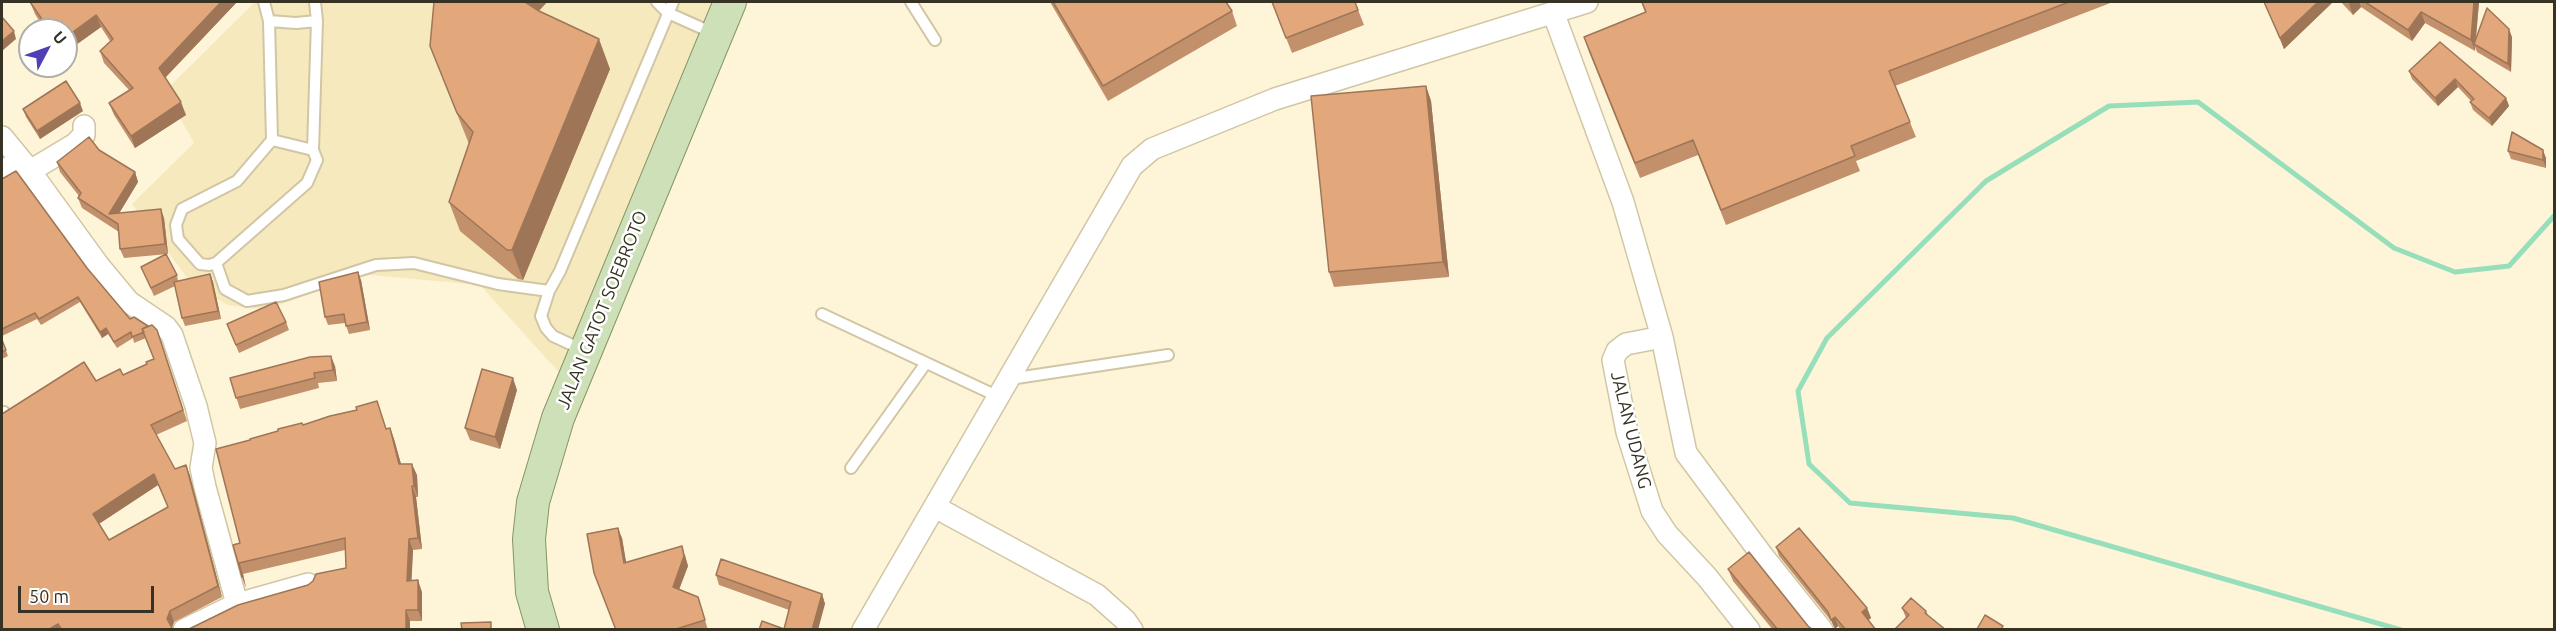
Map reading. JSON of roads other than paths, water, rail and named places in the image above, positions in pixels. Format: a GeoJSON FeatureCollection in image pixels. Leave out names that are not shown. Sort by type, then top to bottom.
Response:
{"type":"FeatureCollection","features":[{"type":"Feature","properties":{"kind":"main road","name":"JALAN GATOT SOEBROTO"},"geometry":{"type":"LineString","coordinates":[[543,630],[532,592],[529,539],[533,502],[558,418],[730,2]]}},
{"type":"Feature","properties":{"kind":"street"},"geometry":{"type":"LineString","coordinates":[[863,630],[1132,166],[1152,149],[1275,99],[1587,2]]}},
{"type":"Feature","properties":{"kind":"street"},"geometry":{"type":"LineString","coordinates":[[1553,12],[1623,202],[1662,338],[1686,453],[1762,555],[1822,630]]}},
{"type":"Feature","properties":{"kind":"street"},"geometry":{"type":"LineString","coordinates":[[2,172],[25,166],[75,144],[84,135],[84,126]]}},
{"type":"Feature","properties":{"kind":"street"},"geometry":{"type":"LineString","coordinates":[[2,137],[99,266],[129,302],[166,327],[172,335],[205,443],[201,468],[204,487],[237,604]]}},
{"type":"Feature","properties":{"kind":"street","name":"JALAN UDANG"},"geometry":{"type":"LineString","coordinates":[[1662,338],[1626,344],[1617,351],[1613,360],[1627,432],[1652,511],[1667,534],[1707,577],[1749,630]]}},
{"type":"Feature","properties":{"kind":"street"},"geometry":{"type":"LineString","coordinates":[[935,507],[1097,595],[1125,620],[1132,630]]}},
{"type":"Feature","properties":{"kind":"street"},"geometry":{"type":"LineString","coordinates":[[184,630],[221,621],[237,604],[308,584]]}},
{"type":"Feature","properties":{"kind":"lane"},"geometry":{"type":"LineString","coordinates":[[264,2],[269,21],[272,140],[237,181],[182,209],[177,219],[178,239],[195,259],[205,265],[216,263],[307,183],[317,160],[313,150],[317,21],[315,2]]}},
{"type":"Feature","properties":{"kind":"lane"},"geometry":{"type":"LineString","coordinates":[[657,2],[668,13],[716,34]]}},
{"type":"Feature","properties":{"kind":"lane"},"geometry":{"type":"LineString","coordinates":[[585,351],[553,336],[546,328],[541,316],[549,291],[560,271],[673,2]]}},
{"type":"Feature","properties":{"kind":"lane"},"geometry":{"type":"LineString","coordinates":[[911,2],[935,40]]}},
{"type":"Feature","properties":{"kind":"lane"},"geometry":{"type":"LineString","coordinates":[[269,21],[296,23],[317,21]]}},
{"type":"Feature","properties":{"kind":"lane"},"geometry":{"type":"LineString","coordinates":[[272,140],[313,150]]}},
{"type":"Feature","properties":{"kind":"lane"},"geometry":{"type":"LineString","coordinates":[[216,263],[225,289],[248,301],[284,295],[376,265],[414,263],[498,284],[549,291]]}},
{"type":"Feature","properties":{"kind":"lane"},"geometry":{"type":"LineString","coordinates":[[822,314],[926,363],[1004,388],[1168,355]]}},
{"type":"Feature","properties":{"kind":"lane"},"geometry":{"type":"LineString","coordinates":[[851,468],[926,363]]}},
{"type":"Feature","properties":{"kind":"waterway"},"geometry":{"type":"LineString","coordinates":[[2401,630],[2013,518],[1850,503],[1809,464],[1798,391],[1827,338],[1986,181],[2109,106],[2198,102],[2394,248],[2455,272],[2509,266],[2554,216]]}}]}
